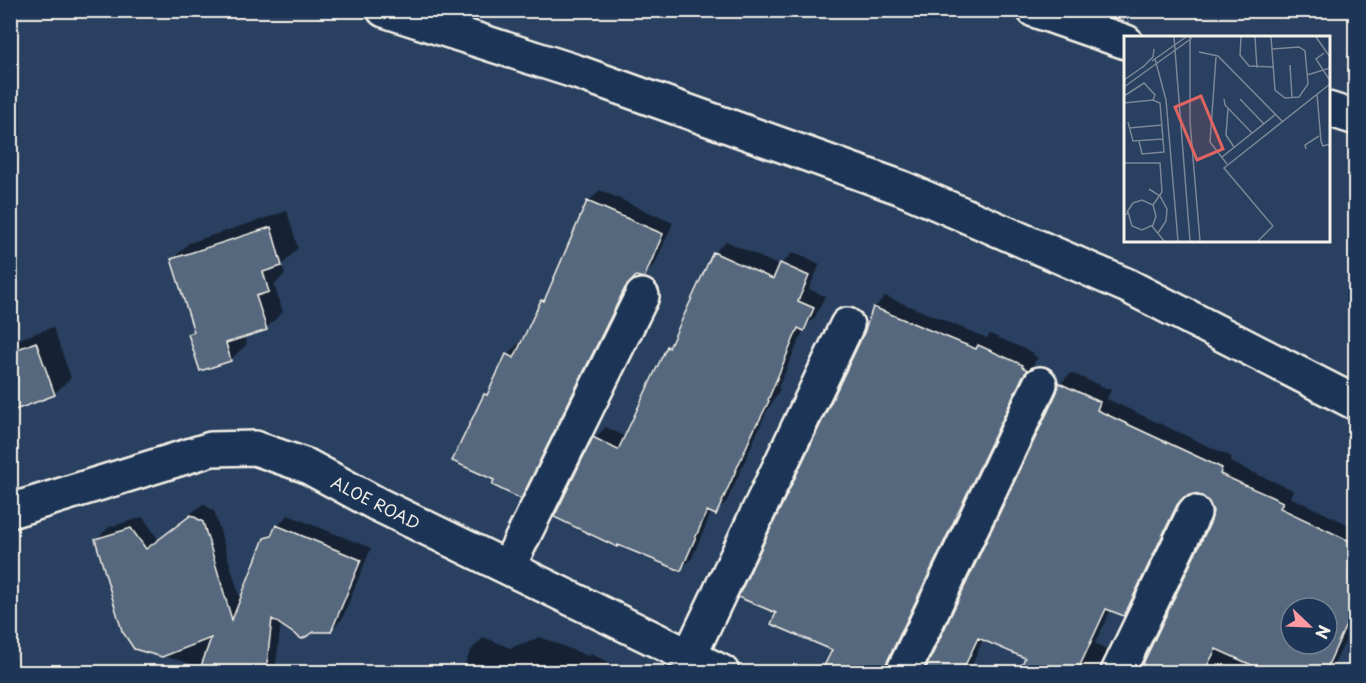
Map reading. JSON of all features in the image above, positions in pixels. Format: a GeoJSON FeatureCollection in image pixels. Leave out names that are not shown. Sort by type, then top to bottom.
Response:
{"type":"FeatureCollection","features":[{"type":"Feature","properties":{"kind":"main road"},"geometry":{"type":"LineString","coordinates":[[384,10],[577,72],[902,188],[1128,286],[1356,403]]}},
{"type":"Feature","properties":{"kind":"main road"},"geometry":{"type":"LineString","coordinates":[[1034,10],[1124,41]]}},
{"type":"Feature","properties":{"kind":"main road"},"geometry":{"type":"LineString","coordinates":[[1330,109],[1356,118]]}},
{"type":"Feature","properties":{"kind":"main road"},"geometry":{"type":"LineString","coordinates":[[508,567],[642,296]]}},
{"type":"Feature","properties":{"kind":"main road"},"geometry":{"type":"LineString","coordinates":[[689,657],[847,325]]}},
{"type":"Feature","properties":{"kind":"main road"},"geometry":{"type":"LineString","coordinates":[[903,672],[1040,384]]}},
{"type":"Feature","properties":{"kind":"main road","name":"ALOE ROAD"},"geometry":{"type":"LineString","coordinates":[[10,511],[210,449],[255,448],[307,466],[377,504],[722,672]]}},
{"type":"Feature","properties":{"kind":"main road"},"geometry":{"type":"LineString","coordinates":[[1118,672],[1194,513]]}},
{"type":"Feature","properties":{"kind":"building"},"geometry":{"type":"Polygon","coordinates":[[[587,201],[663,234],[644,278],[636,276],[625,288],[521,499],[492,485],[494,480],[452,461],[506,354],[514,358],[541,300],[544,301],[587,201]]]}},
{"type":"Feature","properties":{"kind":"building"},"geometry":{"type":"Polygon","coordinates":[[[271,227],[282,266],[263,272],[269,292],[256,296],[267,330],[226,343],[231,361],[200,371],[188,334],[194,332],[171,259],[271,227]]]}},
{"type":"Feature","properties":{"kind":"building"},"geometry":{"type":"Polygon","coordinates":[[[713,252],[773,279],[780,263],[809,276],[798,301],[814,308],[804,331],[798,328],[769,401],[716,515],[707,511],[681,571],[618,545],[617,547],[554,517],[593,437],[618,450],[667,346],[669,348],[713,252]]]}},
{"type":"Feature","properties":{"kind":"building"},"geometry":{"type":"Polygon","coordinates":[[[873,307],[976,349],[978,345],[1023,365],[1022,367],[1028,370],[1023,376],[884,672],[821,672],[832,650],[771,624],[776,613],[738,597],[864,333],[873,307]]]}},
{"type":"Feature","properties":{"kind":"building"},"geometry":{"type":"Polygon","coordinates":[[[36,342],[55,395],[10,412],[10,352],[36,342]]]}},
{"type":"Feature","properties":{"kind":"building"},"geometry":{"type":"Polygon","coordinates":[[[1059,383],[1100,402],[1097,410],[1222,468],[1220,474],[1283,502],[1280,508],[1356,544],[1356,627],[1347,623],[1339,641],[1339,596],[1279,596],[1279,656],[1332,656],[1325,672],[1267,672],[1216,649],[1204,672],[1139,672],[1211,521],[1213,511],[1209,502],[1202,496],[1193,494],[1184,497],[1177,505],[1124,616],[1106,609],[1077,672],[1018,672],[1025,658],[978,638],[962,672],[924,672],[1057,392],[1059,383]]]}},
{"type":"Feature","properties":{"kind":"building"},"geometry":{"type":"Polygon","coordinates":[[[191,515],[203,522],[232,620],[264,538],[271,536],[276,525],[361,560],[331,632],[314,632],[302,639],[272,619],[266,672],[199,672],[211,638],[162,657],[134,649],[122,631],[95,539],[131,528],[146,549],[191,515]]]}},
{"type":"Feature","properties":{"kind":"waterway"},"geometry":{"type":"LineString","coordinates":[[778,13],[782,10]]}}]}
